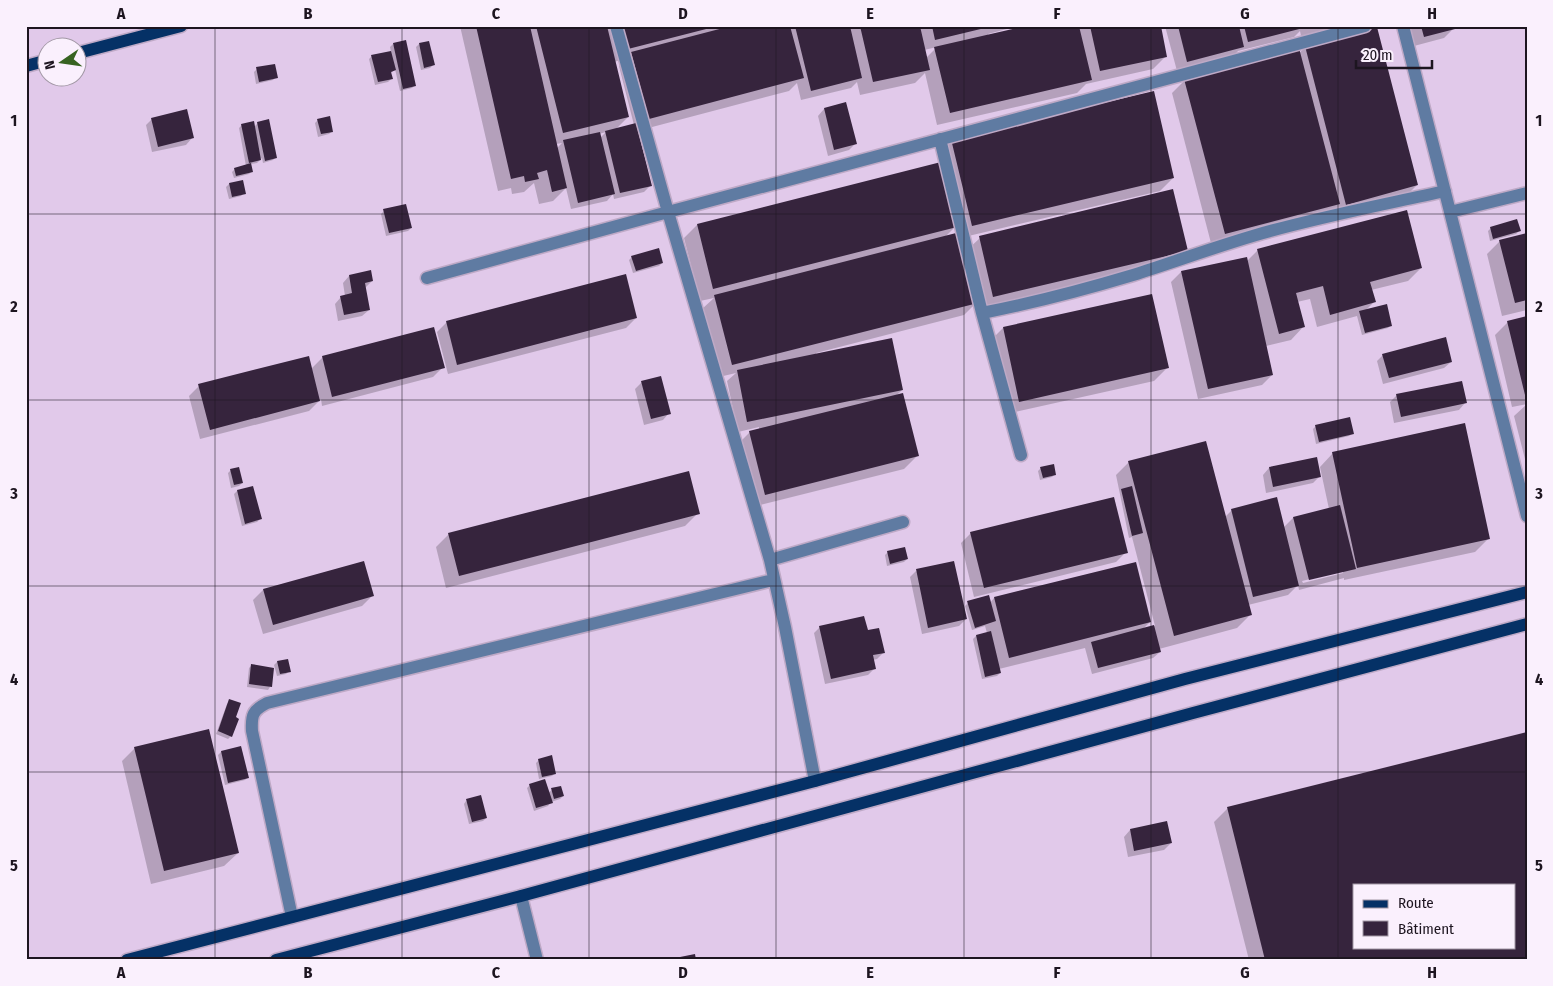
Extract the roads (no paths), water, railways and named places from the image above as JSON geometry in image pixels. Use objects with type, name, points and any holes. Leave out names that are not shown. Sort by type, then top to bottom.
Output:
[{"type":"main road","points":[[88,50],[182,26]]},
{"type":"main road","points":[[127,960],[815,781],[1185,679],[1527,592]]},
{"type":"main road","points":[[276,960],[521,896],[1527,624]]},
{"type":"street","points":[[616,26],[668,212],[770,560],[815,781]]},
{"type":"street","points":[[427,278],[1365,26]]},
{"type":"street","points":[[1403,26],[1527,516]]},
{"type":"street","points":[[940,139],[982,313],[1021,455]]},
{"type":"street","points":[[982,313],[1031,303],[1134,275],[1295,224],[1444,191]]},
{"type":"street","points":[[1450,212],[1527,193]]},
{"type":"street","points":[[770,560],[903,522]]},
{"type":"street","points":[[292,917],[252,731],[251,720],[258,707],[267,702],[773,580]]},
{"type":"street","points":[[521,896],[537,960]]}]
